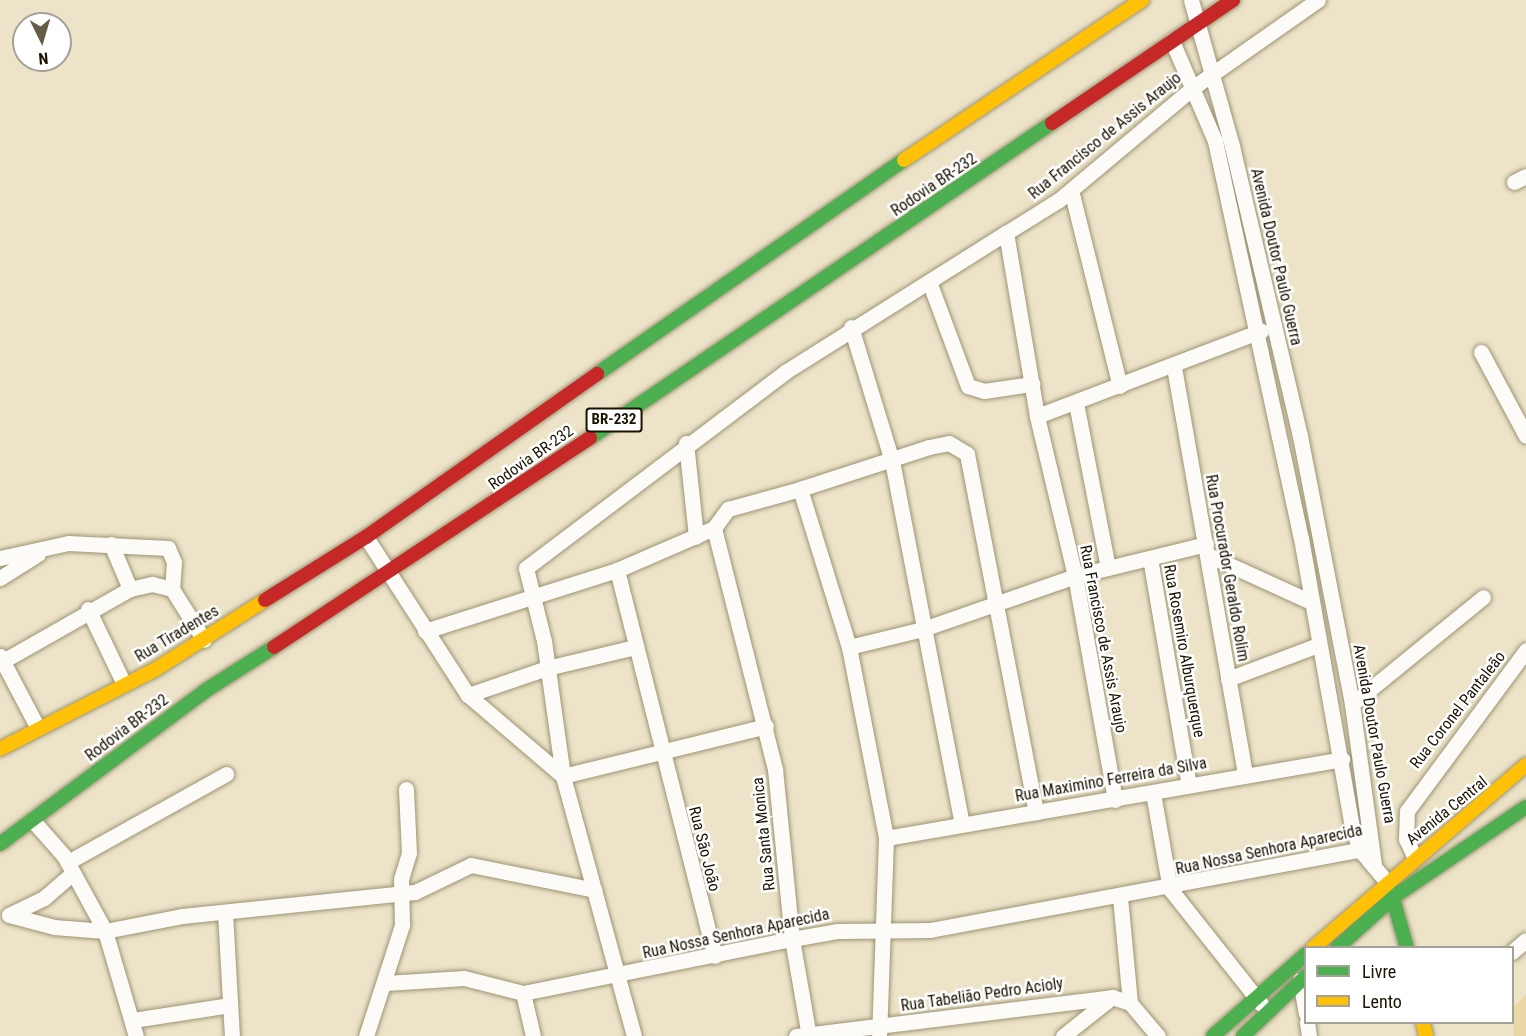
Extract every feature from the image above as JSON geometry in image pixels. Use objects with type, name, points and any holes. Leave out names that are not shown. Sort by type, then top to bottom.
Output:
[{"type":"main road","name":"Rua Tiradentes","points":[[0,749],[204,640],[366,537],[845,200],[1142,0]]},
{"type":"main road","name":"Rodovia BR-232","points":[[0,844],[35,823],[208,689],[389,574],[1233,0]]},
{"type":"main road","name":"Avenida Central","points":[[1315,946],[1386,881],[1509,783],[1526,765]]},
{"type":"main road","points":[[1509,783],[1526,802]]},
{"type":"main road","points":[[1339,946],[1395,896],[1526,807]]},
{"type":"main road","points":[[1386,881],[1395,896],[1407,946]]},
{"type":"main road","points":[[1213,1036],[1304,955]]},
{"type":"main road","points":[[1243,1036],[1303,978]]},
{"type":"street","name":"Avenida Doutor Paulo Guerra","points":[[1191,0],[1308,472],[1352,704],[1367,848]]},
{"type":"street","name":"Rua Francisco de Assis Araujo","points":[[1115,800],[1075,576],[1037,416],[1006,233],[1071,190],[1211,74],[1318,0]]},
{"type":"street","name":"Avenida Doutor Paulo Guerra","points":[[1173,41],[1195,86],[1215,141],[1254,334],[1288,476],[1318,645],[1342,759],[1367,848],[1374,865],[1386,881]]},
{"type":"street","points":[[1071,190],[1120,386]]},
{"type":"street","points":[[634,1036],[621,976],[563,776],[547,668],[526,568],[532,559],[686,443],[851,327],[930,284],[1006,233]]},
{"type":"street","points":[[930,284],[968,386],[984,391],[1032,384]]},
{"type":"street","points":[[851,327],[892,461],[962,823]]},
{"type":"street","points":[[1037,416],[1076,404],[1273,327]]},
{"type":"street","points":[[1481,352],[1526,436]]},
{"type":"street","name":"Rua Procurador Geraldo Rolim","points":[[1174,367],[1245,775]]},
{"type":"street","points":[[1076,404],[1108,568]]},
{"type":"street","points":[[686,443],[696,536]]},
{"type":"street","points":[[425,631],[533,594],[616,570],[714,528],[728,509],[949,443],[967,454],[999,603],[1036,812]]},
{"type":"street","points":[[1288,476],[1308,472]]},
{"type":"street","points":[[800,489],[849,647],[886,838],[885,932],[879,1031]]},
{"type":"street","name":"Rua Santa Monica","points":[[714,528],[766,726],[784,833],[792,939],[805,1035]]},
{"type":"street","points":[[366,537],[468,695],[563,776]]},
{"type":"street","points":[[0,558],[68,543],[168,548],[174,562],[172,589],[204,640]]},
{"type":"street","points":[[111,544],[130,589]]},
{"type":"street","points":[[0,578],[44,550]]},
{"type":"street","points":[[849,647],[923,629],[1075,576],[1150,558],[1207,550],[1311,602]]},
{"type":"street","name":"Rua Rosemiro Alburquerque","points":[[1150,558],[1189,785]]},
{"type":"street","name":"Rua São João","points":[[616,570],[660,750],[715,956]]},
{"type":"street","points":[[38,728],[1,659],[88,609],[130,589],[153,584],[172,589]]},
{"type":"street","points":[[1352,704],[1483,597]]},
{"type":"street","points":[[88,609],[124,684]]},
{"type":"street","points":[[1228,679],[1318,645]]},
{"type":"street","points":[[468,695],[547,668],[635,647]]},
{"type":"street","name":"Rua Coronel Pantaleão","points":[[1415,858],[1406,839],[1407,811],[1526,650]]},
{"type":"street","points":[[563,776],[660,750],[766,726]]},
{"type":"street","name":"Rua Maximino Ferreira da Silva","points":[[886,838],[962,823],[1115,800],[1342,759]]},
{"type":"street","points":[[4,916],[44,898],[70,867],[226,774]]},
{"type":"street","points":[[366,1036],[386,983],[402,925],[399,892],[409,853],[406,789]]},
{"type":"street","name":"Rua Nossa Senhora Aparecida","points":[[1153,793],[1170,889]]},
{"type":"street","points":[[35,823],[70,867],[105,931],[136,1036]]},
{"type":"street","name":"Rua Nossa Senhora Aparecida","points":[[523,993],[621,976],[838,931],[930,930],[1170,889],[1367,848]]},
{"type":"street","points":[[4,916],[54,927],[105,931],[225,912],[422,890],[471,865],[595,890]]},
{"type":"street","points":[[1170,889],[1267,1011]]},
{"type":"street","points":[[1120,897],[1130,1003],[1158,1036]]},
{"type":"street","points":[[225,912],[232,1036]]},
{"type":"street","points":[[1514,950],[1526,940]]},
{"type":"street","points":[[386,983],[464,978],[523,993],[533,1036]]},
{"type":"street","points":[[1303,978],[1304,996]]},
{"type":"street","points":[[1063,1036],[1112,997]]},
{"type":"street","name":"Rua Tabelião Pedro Acioly","points":[[805,1035],[879,1031],[1112,997],[1130,1003]]},
{"type":"street","points":[[133,1020],[230,1005]]},
{"type":"shaded area","points":[[1526,994],[1526,1036],[1514,1036],[1514,1007]]},
{"type":"traffic: fast","points":[[590,438],[1052,123]]},
{"type":"traffic: fast","points":[[597,374],[904,160]]},
{"type":"traffic: fast","points":[[0,844],[208,689],[274,647]]},
{"type":"traffic: fast","points":[[1339,946],[1395,896],[1526,807]]},
{"type":"traffic: fast","points":[[1390,888],[1406,946]]},
{"type":"traffic: fast","points":[[1213,1036],[1304,956]]},
{"type":"traffic: fast","points":[[1243,1036],[1304,978]]},
{"type":"traffic: slow","points":[[904,160],[1142,0]]},
{"type":"traffic: slow","points":[[0,749],[156,669],[265,600]]},
{"type":"traffic: slow","points":[[1315,946],[1526,765]]},
{"type":"traffic: slow","points":[[1423,1024],[1426,1036]]},
{"type":"traffic: jam","points":[[1052,123],[1233,0]]},
{"type":"traffic: jam","points":[[265,600],[366,537],[597,374]]},
{"type":"traffic: jam","points":[[274,647],[590,438]]}]
